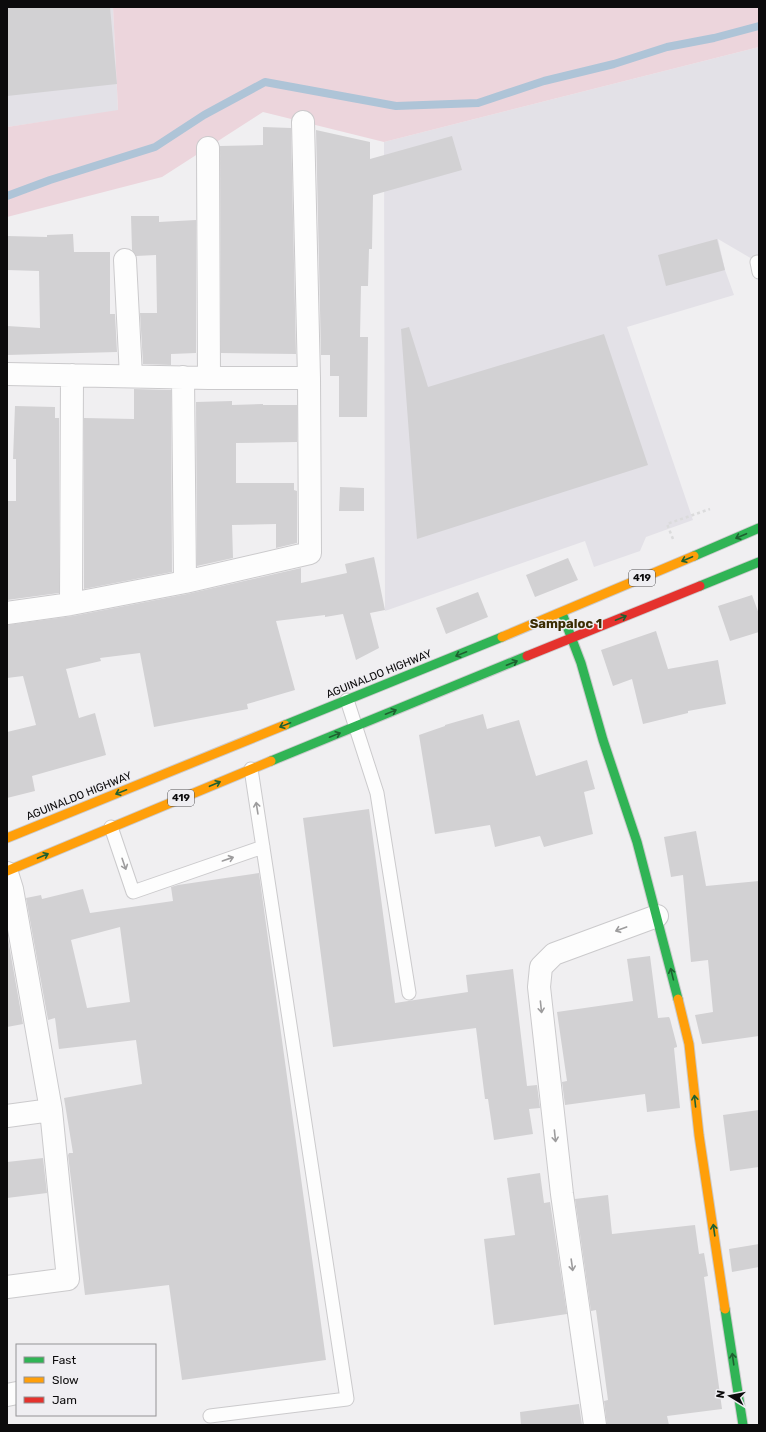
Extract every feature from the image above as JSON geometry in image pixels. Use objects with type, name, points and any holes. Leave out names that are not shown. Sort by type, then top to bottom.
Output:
[{"type":"main road","name":"AGUINALDO HIGHWAY","points":[[7,838],[562,613],[759,528]]},
{"type":"main road","name":"419","points":[[7,872],[111,827],[355,726],[759,562]]},
{"type":"main road","points":[[562,613],[572,638],[637,842],[658,916],[689,1044],[699,1135],[743,1425]]},
{"type":"street","points":[[7,613],[71,604],[185,582],[310,553],[309,378],[303,122]]},
{"type":"street","points":[[208,148],[209,378]]},
{"type":"street","points":[[125,260],[131,376]]},
{"type":"street","points":[[7,374],[209,378],[309,378]]},
{"type":"street","points":[[71,604],[72,375]]},
{"type":"street","points":[[183,377],[185,582]]},
{"type":"street","points":[[7,872],[12,889],[50,1110],[68,1279],[7,1287]]},
{"type":"street","points":[[595,1425],[556,1149],[539,987],[541,967],[554,954],[658,916]]},
{"type":"street","points":[[7,1116],[50,1110]]},
{"type":"lane","points":[[347,700],[377,793],[409,993]]},
{"type":"lane","points":[[210,1416],[347,1399],[252,769]]},
{"type":"lane","points":[[111,827],[133,892],[263,847]]},
{"type":"path","points":[[674,542],[667,524],[710,509]]},
{"type":"shaded area","points":[[7,7],[113,7],[118,111],[7,127]]},
{"type":"shaded area","points":[[113,7],[759,7],[759,47],[384,142],[263,112],[162,177],[7,217],[7,127],[118,110]]},
{"type":"shaded area","points":[[759,47],[759,263],[718,239],[725,270],[734,295],[627,327],[693,520],[646,537],[640,551],[594,567],[585,541],[385,611],[384,142]]},
{"type":"building","points":[[7,7],[110,7],[117,84],[7,96]]},
{"type":"building","points":[[263,127],[291,128],[296,354],[221,353],[220,146],[263,145]]},
{"type":"building","points":[[316,130],[370,142],[370,159],[452,136],[462,170],[373,195],[372,249],[369,249],[368,286],[361,286],[360,337],[368,337],[367,417],[339,417],[339,376],[330,376],[330,355],[321,355]]},
{"type":"building","points":[[131,216],[159,216],[159,222],[196,220],[196,353],[171,354],[171,365],[143,364],[140,313],[157,313],[156,255],[136,256],[132,250]]},
{"type":"building","points":[[73,234],[74,252],[110,252],[110,314],[115,314],[117,352],[7,355],[7,326],[40,328],[39,271],[7,270],[7,236],[47,237],[47,235]]},
{"type":"building","points":[[717,239],[725,270],[666,286],[658,255]]},
{"type":"building","points":[[409,327],[428,387],[604,334],[648,465],[417,539],[401,329]]},
{"type":"building","points":[[134,389],[171,390],[172,572],[84,589],[84,418],[134,419]]},
{"type":"building","points":[[232,401],[232,405],[297,405],[297,442],[236,443],[236,483],[294,483],[294,490],[297,491],[297,543],[276,548],[276,524],[232,525],[233,558],[197,566],[196,402]]},
{"type":"building","points":[[15,406],[55,407],[55,418],[59,418],[59,593],[7,600],[7,501],[16,501],[16,459],[13,459]]},
{"type":"building","points":[[340,487],[364,488],[364,511],[339,511]]},
{"type":"building","points":[[374,557],[385,610],[370,613],[379,648],[356,660],[343,614],[276,621],[295,690],[247,704],[248,709],[154,727],[140,653],[100,658],[101,661],[66,669],[79,718],[95,713],[106,755],[32,776],[35,791],[7,798],[7,732],[36,725],[23,676],[7,678],[7,625],[73,616],[187,594],[301,568],[301,583],[347,573],[345,564]]},
{"type":"building","points":[[568,558],[578,580],[535,597],[526,575]]},
{"type":"building","points":[[478,592],[488,617],[446,634],[436,608]]},
{"type":"building","points":[[752,595],[759,614],[759,632],[730,641],[718,606]]},
{"type":"building","points":[[656,631],[668,669],[718,660],[726,704],[688,711],[688,713],[643,724],[632,679],[613,686],[601,650]]},
{"type":"building","points":[[483,714],[487,729],[519,720],[536,776],[587,760],[595,789],[584,792],[593,834],[544,847],[540,836],[495,847],[490,825],[435,834],[419,735],[445,725]]},
{"type":"building","points":[[369,809],[395,1003],[468,992],[466,975],[513,969],[527,1086],[537,1085],[540,1108],[529,1109],[533,1134],[494,1140],[488,1099],[485,1099],[476,1028],[333,1047],[303,818]]},
{"type":"building","points":[[696,831],[706,886],[759,881],[759,1036],[702,1044],[695,1015],[713,1012],[708,960],[691,962],[683,875],[671,877],[664,837]]},
{"type":"building","points":[[259,873],[326,1360],[182,1380],[169,1285],[85,1295],[68,1155],[69,1153],[73,1153],[64,1098],[142,1084],[136,1040],[59,1049],[55,1018],[48,1020],[26,898],[41,895],[42,899],[83,889],[90,913],[173,901],[171,887]],"holes":[[[120,927],[130,1002],[87,1008],[71,940]]]},
{"type":"building","points":[[7,933],[23,1024],[7,1027]]},
{"type":"building","points":[[650,956],[658,1018],[669,1017],[677,1046],[674,1048],[680,1108],[647,1112],[645,1094],[565,1105],[562,1082],[567,1081],[557,1012],[633,1001],[627,959]]},
{"type":"building","points":[[759,1110],[759,1167],[730,1171],[723,1115]]},
{"type":"building","points":[[43,1158],[47,1193],[7,1198],[7,1162]]},
{"type":"building","points":[[540,1173],[544,1203],[550,1202],[567,1314],[494,1325],[484,1239],[515,1235],[507,1178]]},
{"type":"building","points":[[608,1195],[612,1234],[695,1225],[699,1254],[704,1253],[708,1276],[704,1277],[722,1409],[667,1416],[669,1425],[607,1425],[604,1401],[608,1400],[596,1310],[591,1311],[575,1199]]},
{"type":"building","points":[[759,1244],[759,1267],[732,1272],[729,1249]]},
{"type":"building","points":[[579,1404],[582,1425],[521,1425],[520,1412]]},
{"type":"waterway","points":[[7,196],[50,180],[155,147],[204,115],[265,82],[396,106],[478,103],[544,81],[614,64],[667,47],[714,38],[759,26]]},
{"type":"traffic: fast","points":[[694,556],[759,528]]},
{"type":"traffic: fast","points":[[700,586],[759,562]]},
{"type":"traffic: fast","points":[[562,613],[581,663],[603,740],[637,842],[678,999]]},
{"type":"traffic: fast","points":[[285,725],[502,637]]},
{"type":"traffic: fast","points":[[271,761],[527,656]]},
{"type":"traffic: fast","points":[[725,1309],[743,1425]]},
{"type":"traffic: slow","points":[[502,637],[694,556]]},
{"type":"traffic: slow","points":[[7,838],[285,725]]},
{"type":"traffic: slow","points":[[7,871],[271,761]]},
{"type":"traffic: slow","points":[[678,999],[689,1044],[699,1135],[725,1309]]},
{"type":"traffic: jam","points":[[527,656],[700,586]]},
{"type":"district","name":"Sampaloc 1","points":[[566,623]]}]
